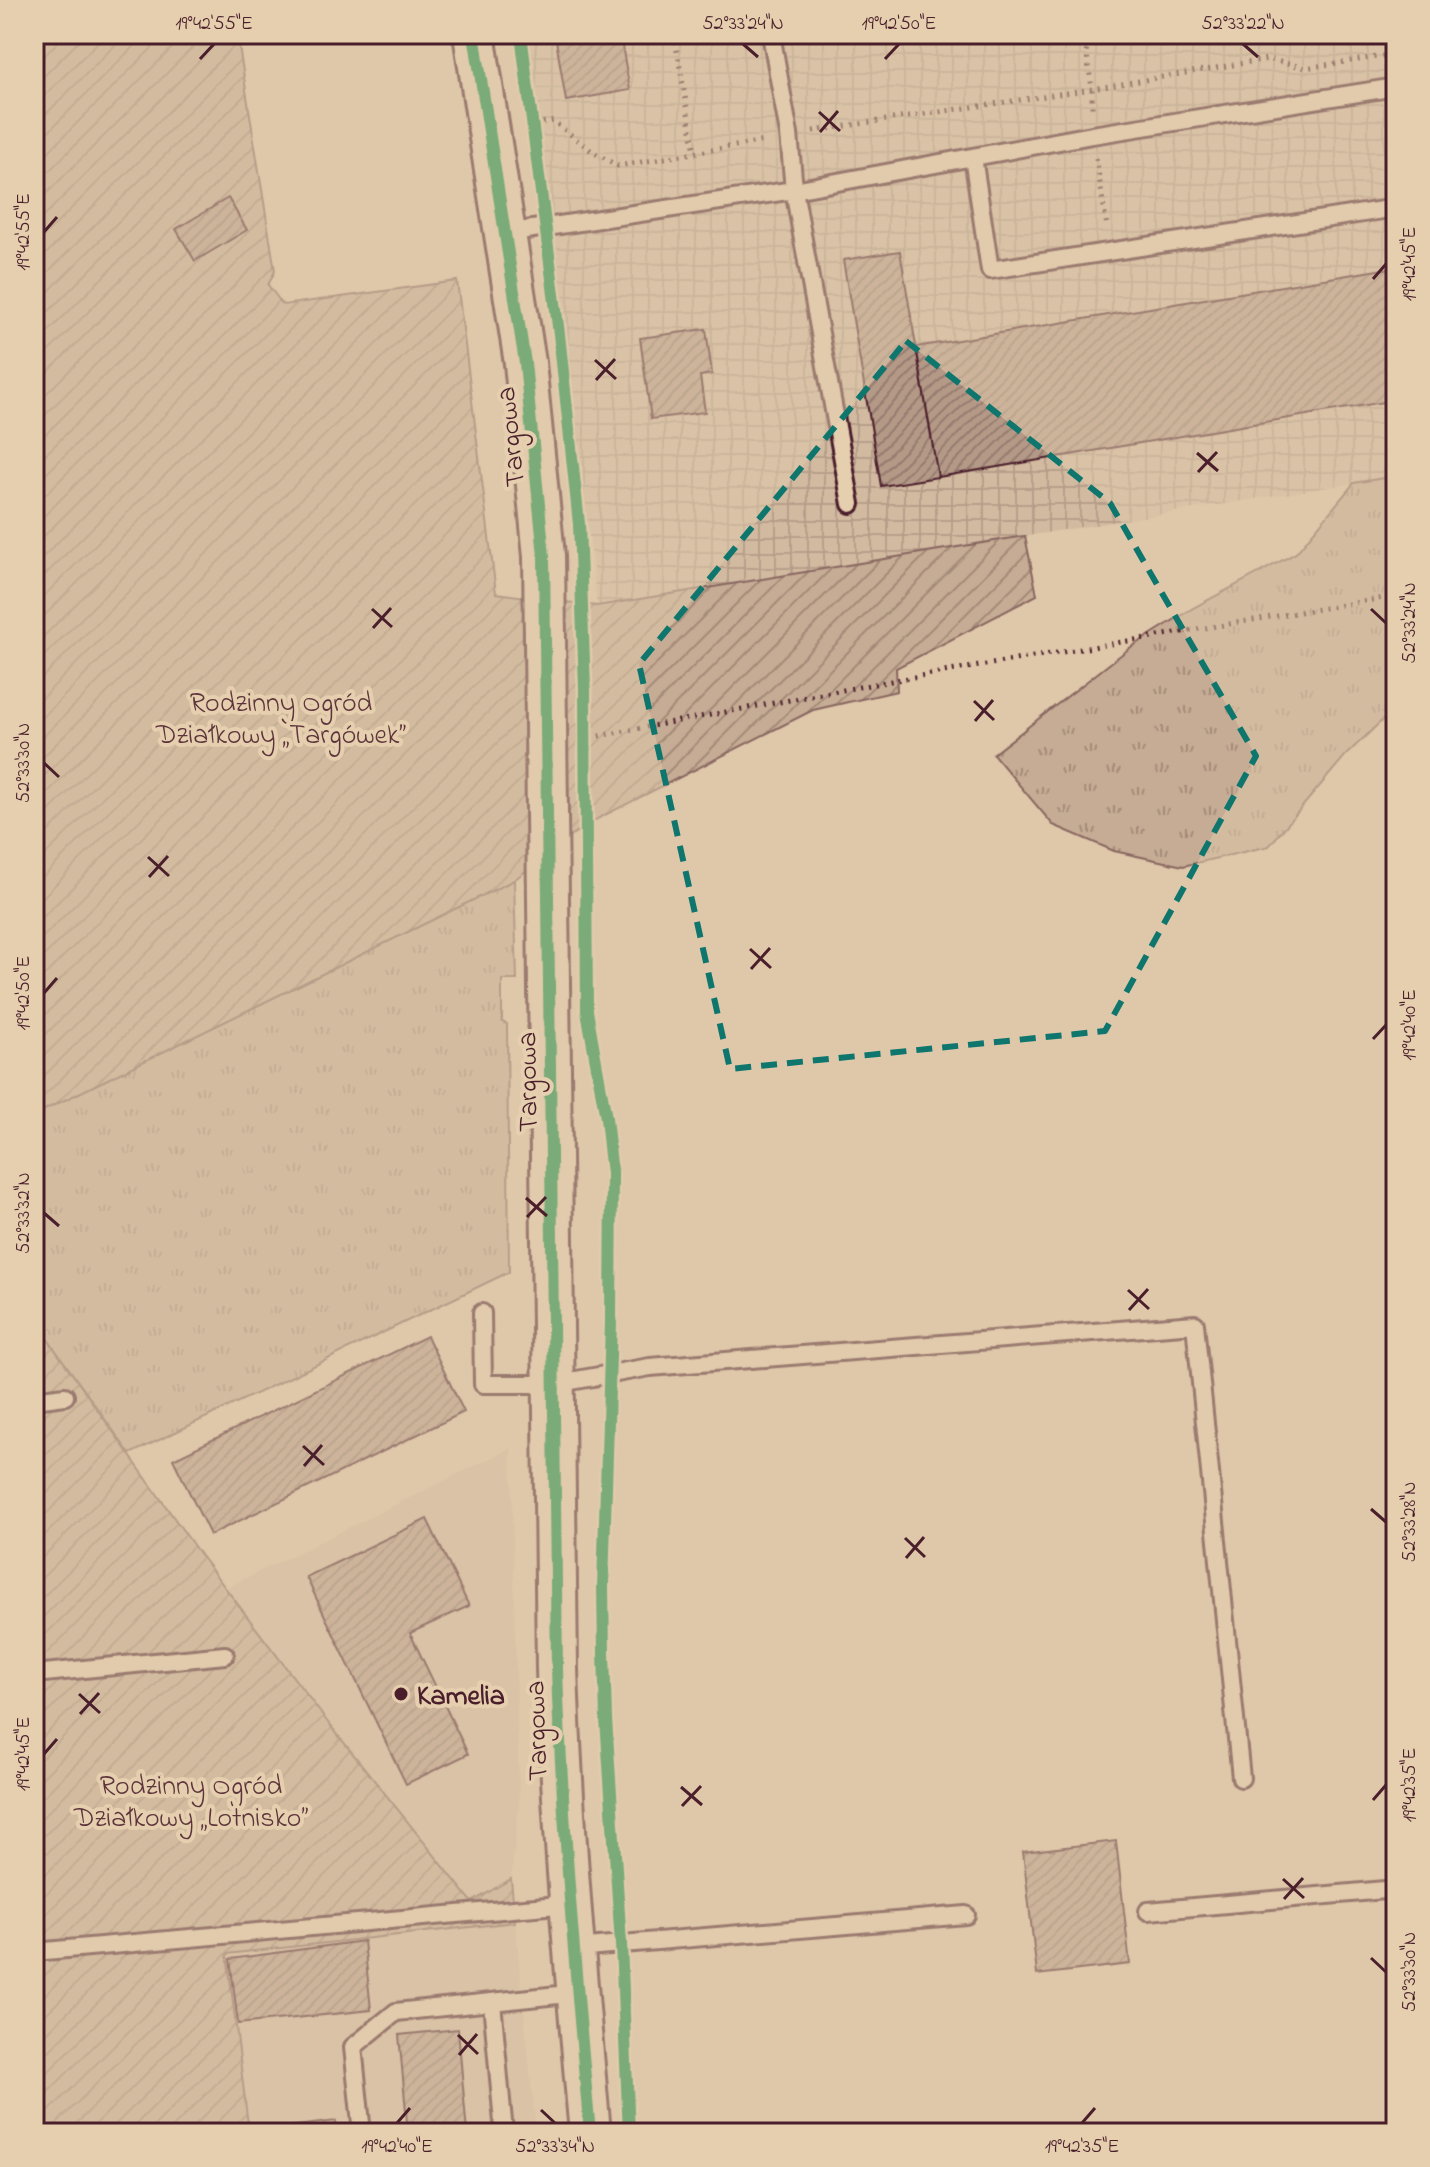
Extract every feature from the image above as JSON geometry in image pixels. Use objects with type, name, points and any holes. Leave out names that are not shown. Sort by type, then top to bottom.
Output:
[{"type":"street","name":"Targowa","points":[[474,34],[533,421],[544,556],[558,1699],[569,1904],[590,2133]]},
{"type":"lane","points":[[771,34],[789,134],[794,190],[851,504]]},
{"type":"lane","points":[[506,233],[794,190],[1396,87]]},
{"type":"lane","points":[[973,157],[990,270],[1396,208]]},
{"type":"lane","points":[[482,1313],[483,1384],[554,1384],[650,1367],[1195,1324],[1241,1778]]},
{"type":"lane","points":[[34,1400],[65,1396]]},
{"type":"lane","points":[[34,1674],[225,1655]]},
{"type":"lane","points":[[1148,1911],[1396,1889]]},
{"type":"lane","points":[[34,1952],[569,1904]]},
{"type":"lane","points":[[573,1948],[966,1915]]},
{"type":"lane","points":[[362,2133],[353,2047],[396,2012],[577,1993]]},
{"type":"lane","points":[[492,2002],[504,2133]]},
{"type":"path","points":[[674,34],[695,152]]},
{"type":"path","points":[[529,125],[553,121],[593,152],[618,166],[746,145],[789,134],[1092,89],[1268,59],[1306,68],[1396,54]]},
{"type":"path","points":[[530,109],[529,125],[534,139]]},
{"type":"path","points":[[586,753],[582,735],[1396,596]]},
{"type":"highlighted area","points":[[906,341],[1110,503],[1256,756],[1105,1031],[730,1069],[639,664]]},
{"type":"shaded area","points":[[528,34],[1396,34],[1396,476],[597,606],[565,316]]},
{"type":"shaded area","points":[[511,1448],[519,1804],[511,1879],[472,1903],[329,1724],[226,1588]]},
{"type":"shaded area","points":[[515,1922],[536,2133],[249,2133],[226,1954]]},
{"type":"green space","name":"Rodzinny Ogród Działkowy „Targówek”","points":[[34,34],[237,34],[275,271],[268,285],[283,305],[457,281],[496,593],[597,606],[1025,536],[1037,595],[896,668],[897,691],[813,710],[585,825],[514,880],[34,1115]]},
{"type":"green space","points":[[1396,476],[1396,707],[1345,756],[1269,846],[1183,866],[1114,851],[1053,825],[993,754],[1131,647],[1193,608],[1296,553],[1354,483]]},
{"type":"green space","points":[[514,880],[517,980],[502,980],[502,1022],[507,1024],[509,1272],[130,1454],[34,1320],[34,1115]]},
{"type":"green space","name":"Rodzinny Ogród Działkowy „Lotnisko”","points":[[34,1320],[201,1556],[329,1724],[472,1902],[511,1879],[515,1922],[227,1954],[249,2133],[34,2133]]},
{"type":"building","points":[[555,34],[620,34],[630,90],[566,101]]},
{"type":"building","points":[[228,198],[247,230],[195,261],[176,229]]},
{"type":"building","points":[[900,251],[938,477],[881,486],[843,260]]},
{"type":"building","points":[[1396,267],[1396,400],[938,477],[916,347]]},
{"type":"building","points":[[706,329],[712,374],[700,376],[705,412],[651,419],[640,338]]},
{"type":"building","points":[[427,1336],[464,1412],[210,1535],[173,1459]]},
{"type":"building","name":"Kamelia","points":[[427,1519],[469,1606],[410,1633],[468,1754],[406,1784],[306,1577]]},
{"type":"building","points":[[1116,1841],[1130,1964],[1037,1975],[1023,1852]]},
{"type":"building","points":[[364,1941],[371,2010],[238,2024],[230,1959]]},
{"type":"building","points":[[458,2029],[467,2133],[408,2133],[399,2035]]},
{"type":"building","points":[[336,2121],[337,2133],[271,2133],[270,2129]]},
{"type":"cycle path","points":[[474,34],[525,363],[544,556],[557,1669],[566,1843],[590,2133]]},
{"type":"cycle path","points":[[521,34],[559,334],[579,524],[585,689],[587,1011],[606,1118],[612,1174],[604,1652],[629,2133]]},
{"type":"place","name":"Kamelia","points":[[401,1694]]}]
